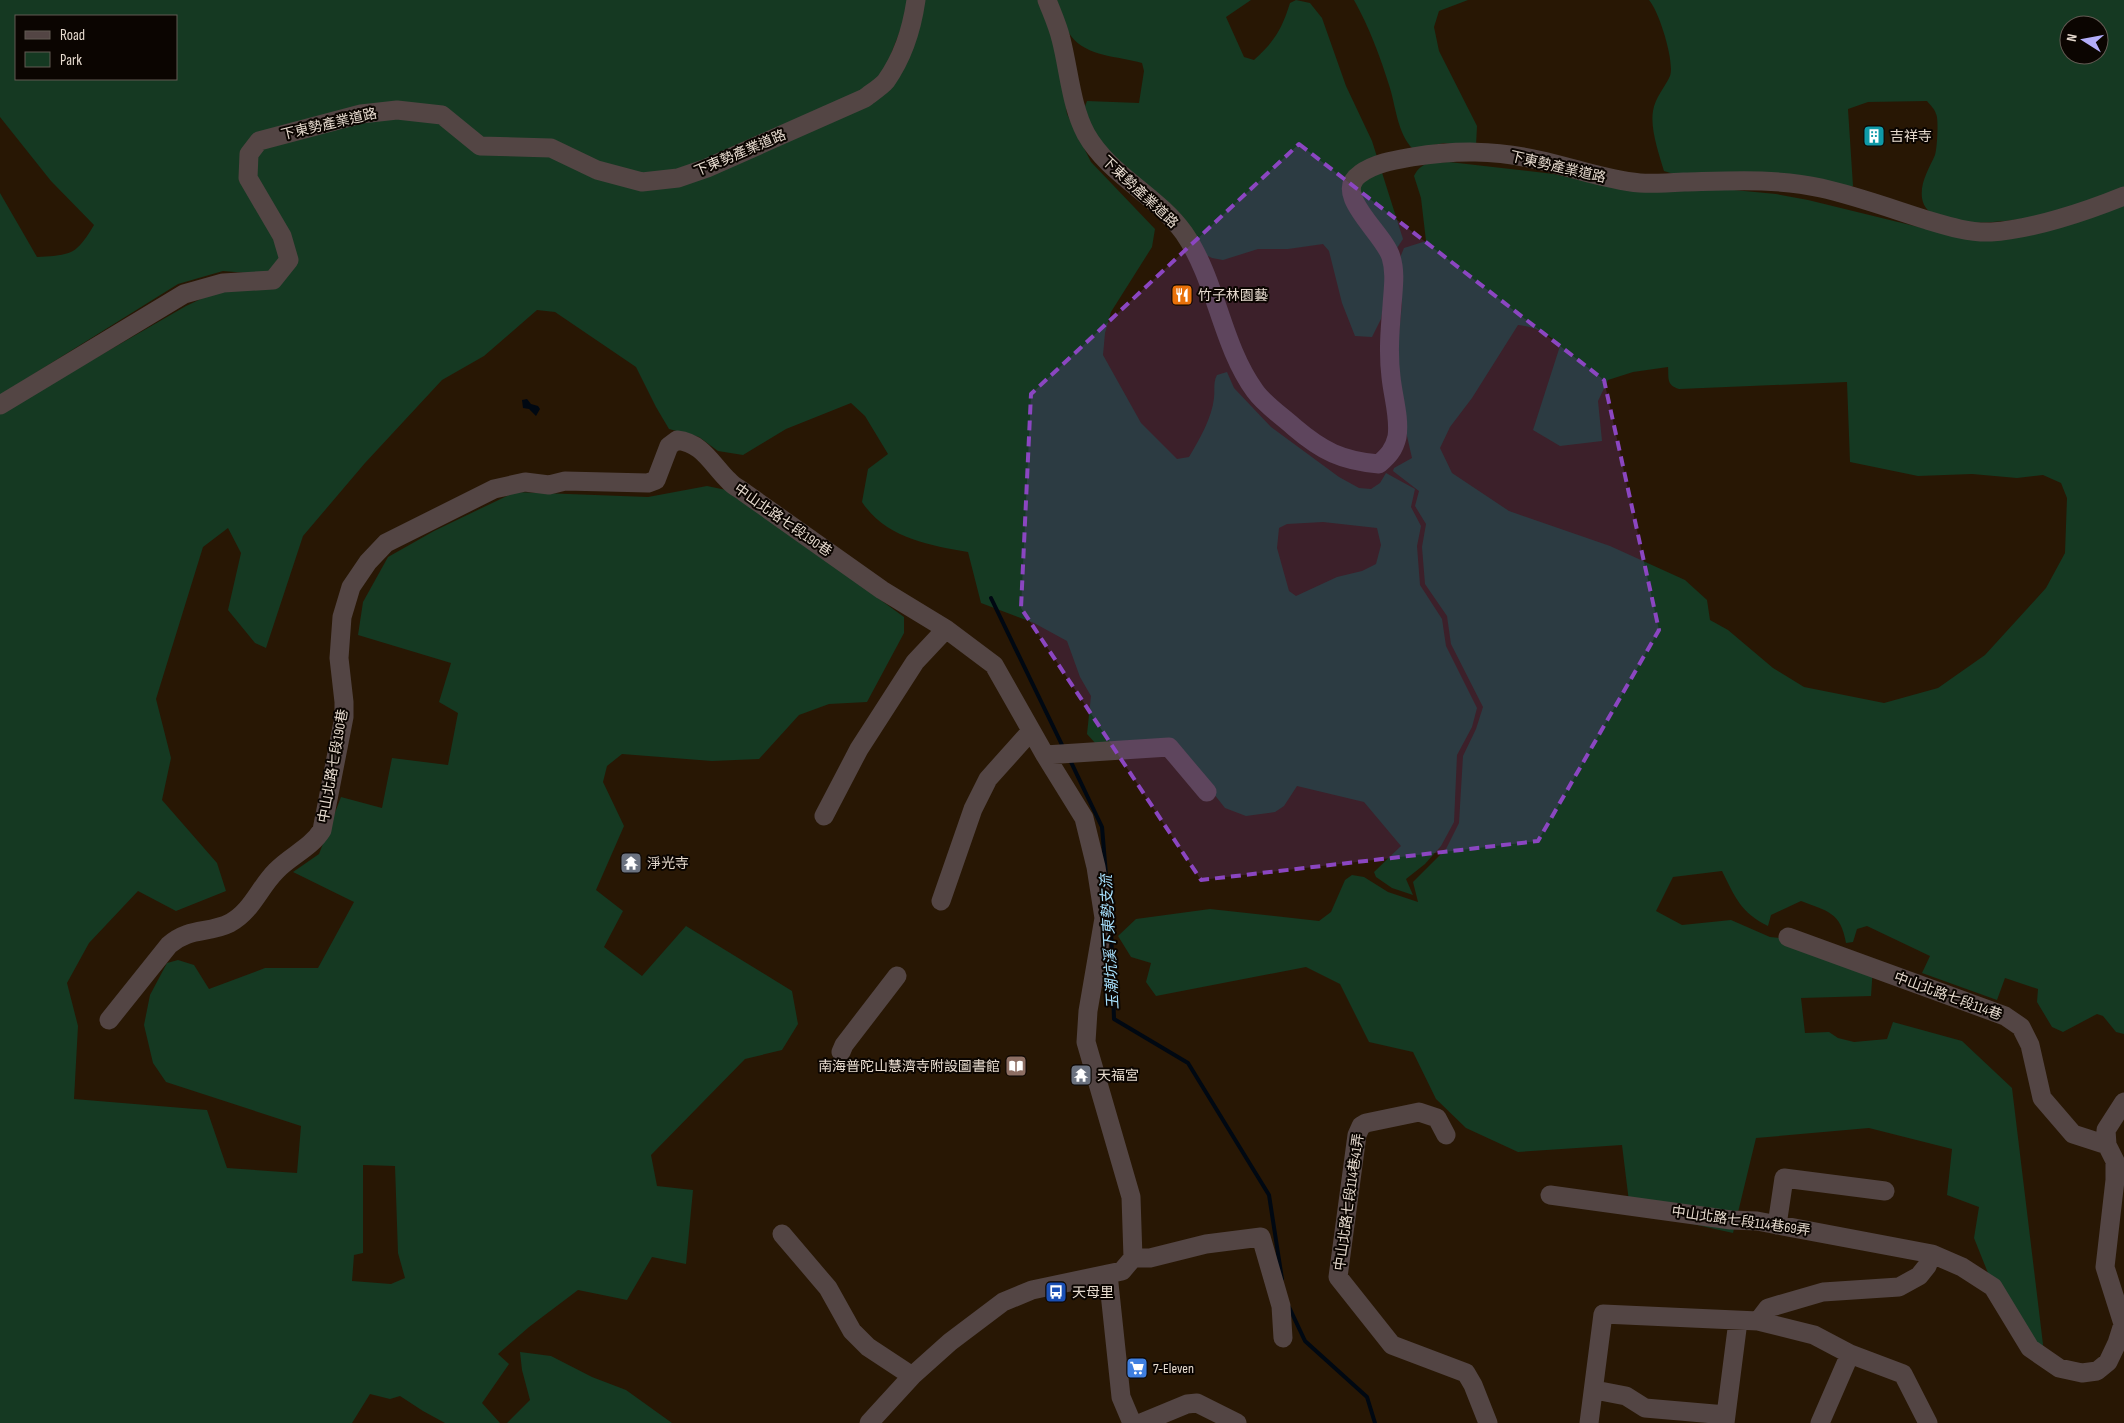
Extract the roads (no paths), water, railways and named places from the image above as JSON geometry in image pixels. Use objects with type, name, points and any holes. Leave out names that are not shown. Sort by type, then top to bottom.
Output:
[{"type":"street","name":"下東勢產業道路","points":[[0,405],[184,294],[223,283],[272,280],[289,260],[282,236],[248,178],[249,154],[259,141],[360,114],[397,110],[442,115],[480,146],[551,148],[597,170],[642,182],[678,178],[706,168],[865,98],[885,82],[899,59],[913,25],[916,0]]},
{"type":"street","name":"下東勢產業道路","points":[[1047,0],[1061,37],[1076,106],[1085,133],[1099,154],[1183,232],[1202,264],[1237,361],[1256,393],[1299,431],[1328,452],[1344,459],[1379,464],[1394,448],[1397,435],[1397,420],[1390,374],[1389,339],[1395,271],[1390,254],[1382,239],[1356,205],[1350,190],[1352,182],[1357,175],[1390,161],[1448,151],[1503,153],[1539,160],[1614,180],[1643,183],[1749,181],[1818,187],[1962,230],[1992,232],[2046,222],[2124,196]]},
{"type":"street","name":"中山北路七段190巷","points":[[109,1020],[169,945],[179,937],[229,924],[249,908],[274,872],[317,839],[322,830],[344,717],[339,658],[342,617],[351,588],[368,562],[386,543],[494,488],[525,482],[549,485],[565,481],[648,483],[656,480],[669,446],[677,440],[686,441],[710,457],[729,481],[745,493],[882,590],[946,629],[994,665],[1045,755],[1084,818],[1096,867],[1104,918],[1088,1012],[1086,1042],[1131,1197],[1133,1258]]},
{"type":"street","points":[[824,816],[859,749],[915,662],[946,629]]},
{"type":"street","points":[[941,901],[973,809],[988,779],[1032,731]]},
{"type":"street","points":[[1045,755],[1169,747],[1207,792]]},
{"type":"street","name":"中山北路七段114巷","points":[[1788,937],[2005,1016],[2021,1028],[2030,1045],[2042,1098],[2073,1134],[2107,1145]]},
{"type":"street","points":[[841,1052],[844,1045],[897,976]]},
{"type":"street","points":[[1758,1321],[1768,1308],[1822,1292],[1899,1287],[1919,1276],[1927,1266],[1932,1254],[1962,1267],[1993,1287],[2030,1348],[2058,1368],[2082,1373],[2097,1370],[2108,1362],[2124,1323],[2105,1267],[2110,1237],[2115,1180],[2115,1160],[2107,1145],[2106,1130],[2124,1102]]},
{"type":"street","name":"中山北路七段114巷41弄","points":[[1446,1135],[1437,1118],[1419,1112],[1366,1123],[1361,1126],[1357,1135],[1338,1277],[1392,1345],[1466,1373],[1473,1385],[1488,1423]]},
{"type":"street","points":[[1777,1225],[1784,1178],[1885,1191]]},
{"type":"street","name":"中山北路七段114巷69弄","points":[[1550,1195],[1777,1225],[1932,1254]]},
{"type":"street","points":[[2110,1237],[2124,1220]]},
{"type":"street","points":[[782,1234],[828,1288],[852,1331],[868,1347],[912,1376]]},
{"type":"street","points":[[869,1423],[912,1376],[950,1342],[1003,1302],[1032,1290],[1122,1271],[1133,1258],[1150,1258],[1206,1244],[1261,1237],[1281,1306],[1283,1338]]},
{"type":"street","points":[[1108,1274],[1121,1398],[1132,1423]]},
{"type":"street","points":[[1589,1423],[1595,1390],[1603,1314],[1758,1321],[1814,1334],[1850,1354],[1903,1374],[1928,1423]]},
{"type":"street","points":[[1595,1390],[1626,1396],[1645,1408],[1725,1419],[1738,1321]]},
{"type":"street","points":[[1820,1423],[1850,1354]]},
{"type":"street","points":[[1141,1423],[1187,1404],[1197,1403],[1237,1423]]},
{"type":"waterway","name":"玉潮坑溪下東勢支流","points":[[991,598],[1064,749]]},
{"type":"waterway","name":"玉潮坑溪下東勢支流","points":[[1070,760],[1102,827],[1106,875]]},
{"type":"waterway","name":"玉潮坑溪下東勢支流","points":[[1111,927],[1114,1019],[1188,1063],[1269,1195],[1282,1279]]},
{"type":"waterway","name":"玉潮坑溪下東勢支流","points":[[1289,1307],[1305,1341],[1367,1397],[1375,1423]]},
{"type":"place","name":"吉祥寺","points":[[1874,136]]},
{"type":"place","name":"竹子林園藝","points":[[1182,295]]},
{"type":"place","name":"淨光寺","points":[[631,863]]},
{"type":"place","name":"南海普陀山慧濟寺附設圖書館","points":[[1016,1066]]},
{"type":"place","name":"天福宮","points":[[1081,1075]]},
{"type":"place","name":"天母里","points":[[1056,1292]]},
{"type":"place","name":"7-Eleven","points":[[1137,1368]]}]
